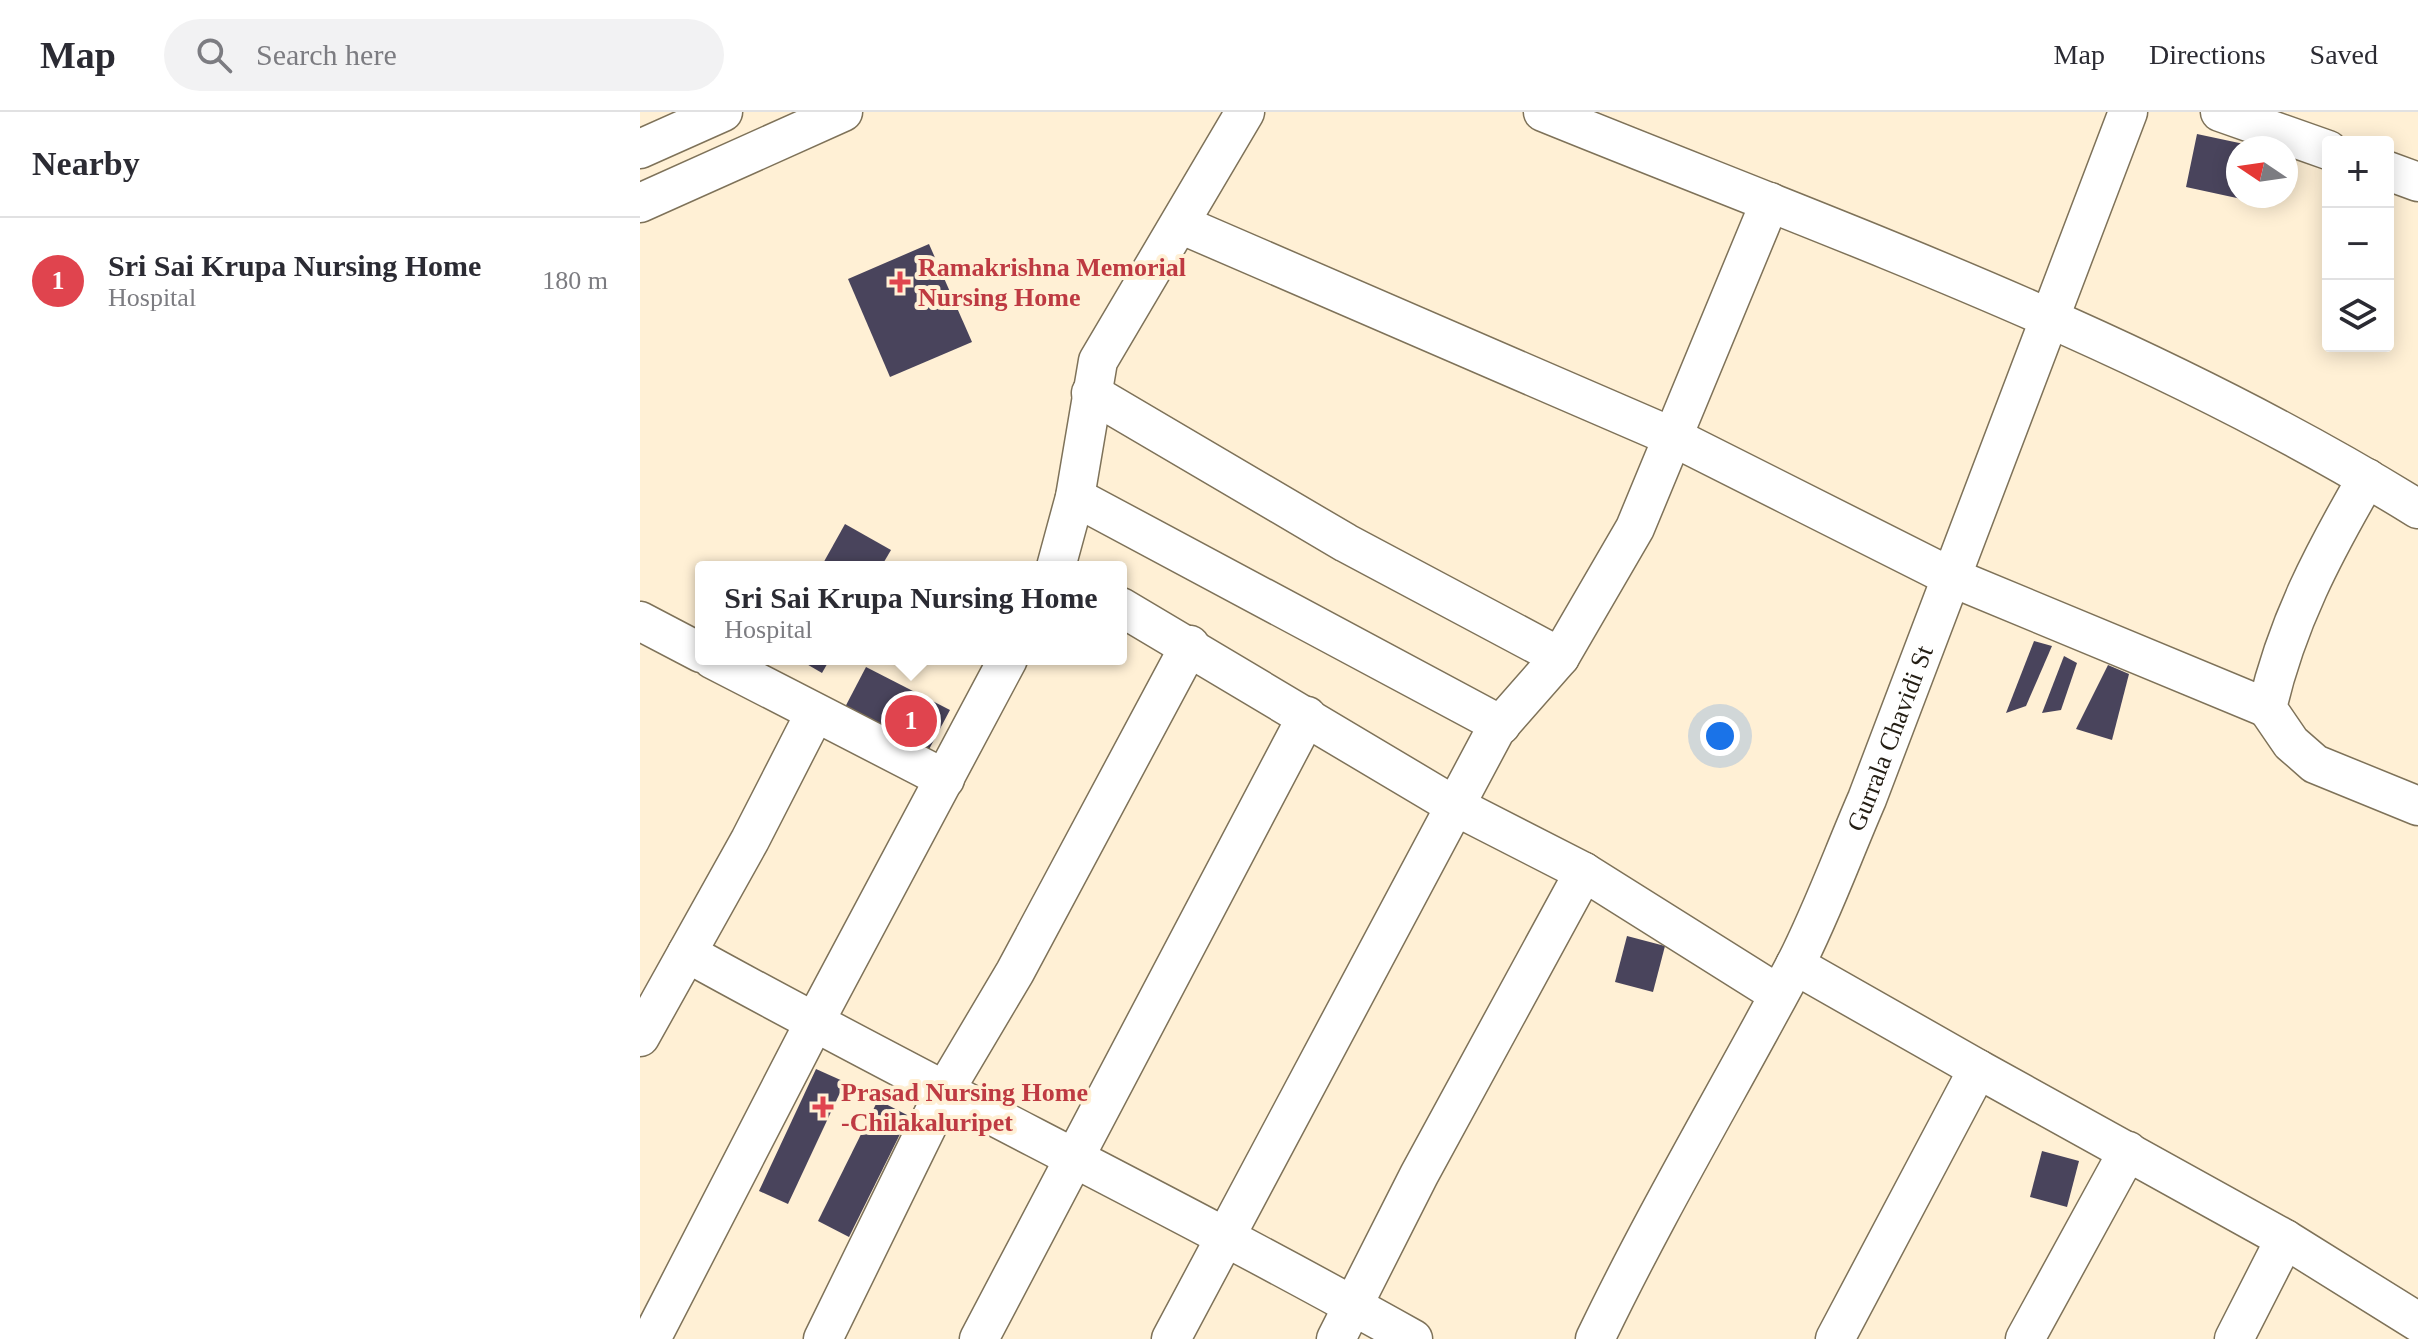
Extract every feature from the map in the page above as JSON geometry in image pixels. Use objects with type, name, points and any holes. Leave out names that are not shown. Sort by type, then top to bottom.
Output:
[{"type":"street","points":[[640,149],[723,112]]},
{"type":"street","points":[[640,158],[653,197],[843,112]]},
{"type":"street","points":[[1058,561],[1075,497],[1098,361],[1245,112]]},
{"type":"street","points":[[1543,112],[2051,316],[2224,400],[2418,509]]},
{"type":"street","name":"Gurrala Chavidi St","points":[[1595,1339],[1643,1239],[1786,980],[1867,799],[2128,112]]},
{"type":"street","points":[[2220,112],[2322,148]]},
{"type":"street","points":[[2394,173],[2418,182]]},
{"type":"street","points":[[1171,1339],[1224,1235],[1501,725],[1560,657],[1635,528],[1675,438],[1770,202]]},
{"type":"street","points":[[1180,224],[1675,438],[1951,577],[2267,708],[2291,743],[2315,764],[2418,806]]},
{"type":"street","points":[[1091,393],[1346,543],[1560,657]]},
{"type":"street","points":[[2267,708],[2280,652],[2317,565],[2367,478]]},
{"type":"street","points":[[1075,497],[1501,725]]},
{"type":"street","points":[[1127,610],[1190,645],[1455,806],[1786,980],[1978,1069],[2285,1239],[2418,1322]]},
{"type":"street","points":[[640,621],[695,650]]},
{"type":"street","points":[[823,1339],[945,1090],[1015,972],[1190,645]]},
{"type":"street","points":[[723,665],[945,779]]},
{"type":"street","points":[[640,1335],[648,1339],[1005,665]]},
{"type":"street","points":[[640,1037],[815,713]]},
{"type":"street","points":[[979,1339],[1307,716]]},
{"type":"street","points":[[1336,1339],[1419,1175],[1584,872]]},
{"type":"street","points":[[687,953],[814,1023],[1224,1235],[1413,1339]]},
{"type":"street","points":[[1835,1339],[1978,1069]]},
{"type":"street","points":[[2025,1339],[2128,1151]]},
{"type":"street","points":[[2234,1339],[2285,1239]]},
{"type":"building","points":[[2197,134],[2226,140],[2226,196],[2186,187]]},
{"type":"building","points":[[929,244],[972,342],[890,377],[848,279]]},
{"type":"building","points":[[845,524],[891,550],[885,561],[824,561]]},
{"type":"building","points":[[2034,641],[2052,646],[2026,706],[2006,713]]},
{"type":"building","points":[[2064,656],[2077,663],[2061,710],[2042,713]]},
{"type":"building","points":[[808,665],[827,665],[822,673]]},
{"type":"building","points":[[2108,665],[2129,674],[2112,740],[2076,729]]},
{"type":"building","points":[[866,667],[950,710],[926,755],[843,711]]},
{"type":"building","points":[[1627,936],[1665,946],[1653,992],[1615,982]]},
{"type":"building","points":[[816,1069],[845,1082],[788,1204],[759,1191]]},
{"type":"building","points":[[878,1100],[909,1116],[849,1237],[818,1221]]},
{"type":"building","points":[[2042,1151],[2079,1161],[2067,1207],[2030,1197]]},
{"type":"place","name":"Ramakrishna Memorial Nursing Home","points":[[900,282]]},
{"type":"place","name":"Sri Sai Krupa Nursing Home","points":[[911,721]]},
{"type":"place","name":"Prasad Nursing Home -Chilakaluripet","points":[[823,1107]]}]
